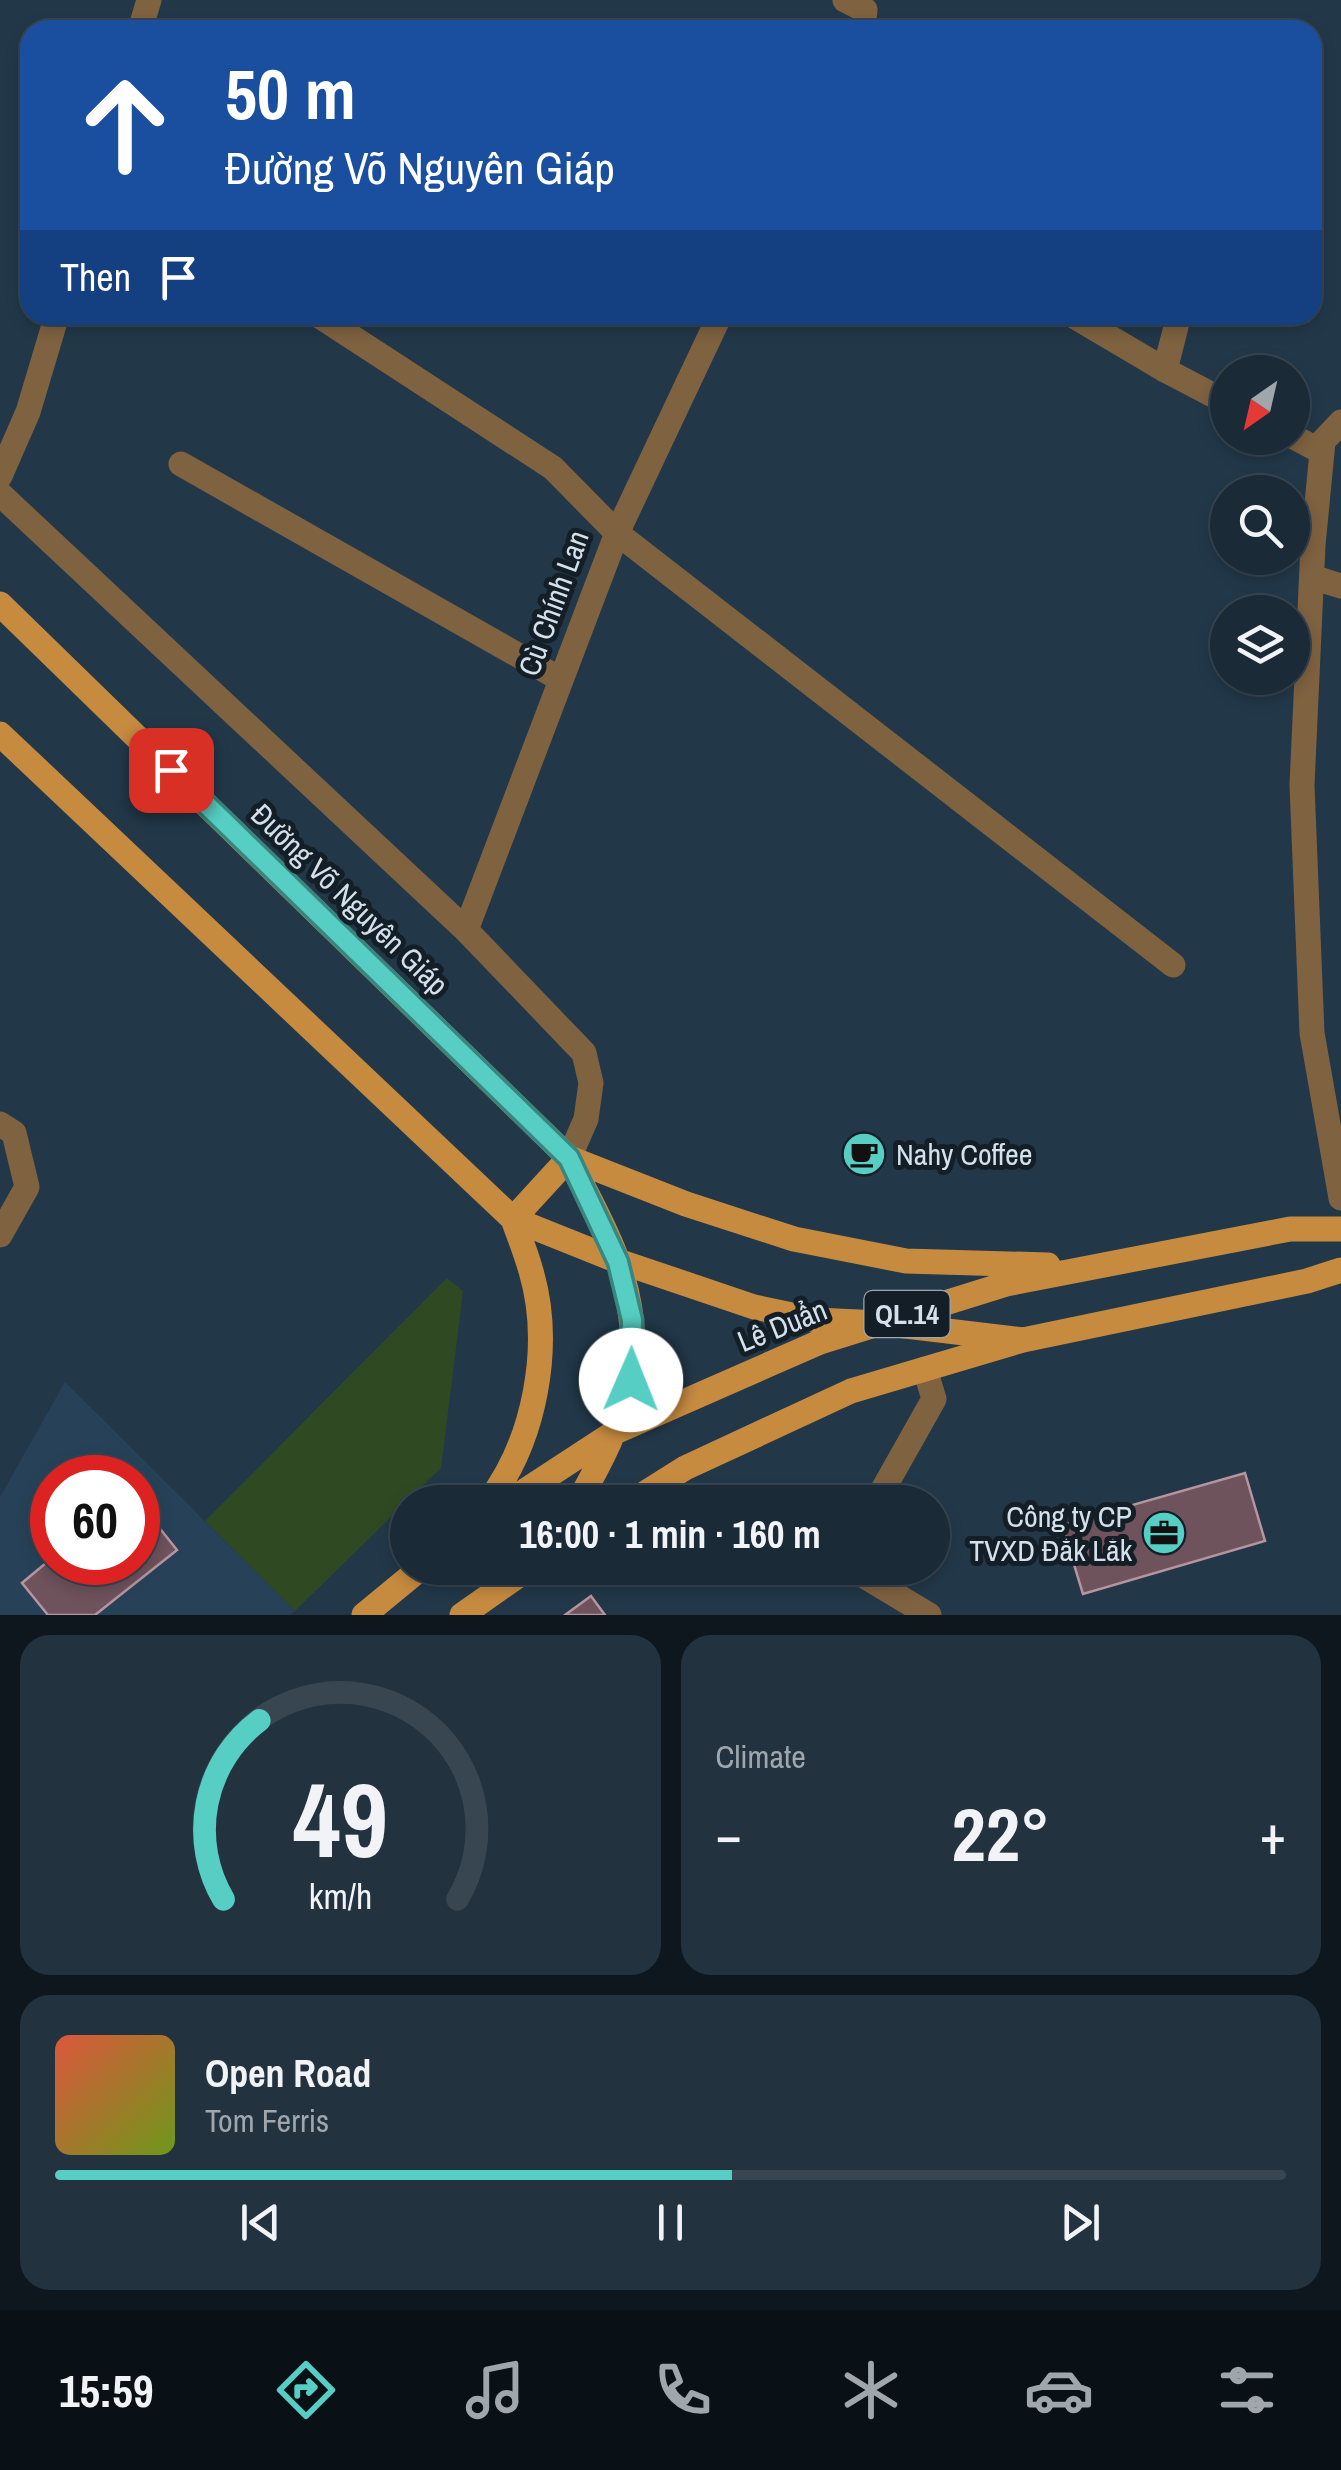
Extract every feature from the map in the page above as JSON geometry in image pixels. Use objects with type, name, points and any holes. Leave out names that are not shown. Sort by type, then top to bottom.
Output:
[{"type":"main road","name":"Đường Võ Nguyên Giáp","points":[[0,604],[569,1158]]},
{"type":"main road","points":[[0,734],[513,1219],[618,1262],[754,1307],[816,1320],[880,1323],[1023,1340]]},
{"type":"main road","points":[[513,1219],[569,1158]]},
{"type":"main road","points":[[569,1158],[618,1262],[632,1320],[631,1380],[615,1432],[587,1485]]},
{"type":"main road","points":[[569,1158],[686,1204],[794,1239],[906,1261],[1099,1266]]},
{"type":"main road","points":[[502,1485],[522,1443],[536,1391],[540,1328],[532,1274],[513,1219]]},
{"type":"main road","name":"Lê Duẩn","points":[[534,1485],[615,1432],[820,1342],[1006,1284],[1290,1229],[1341,1228]]},
{"type":"main road","name":"QL.14","points":[[658,1485],[685,1468],[851,1391],[1023,1340],[1307,1281],[1341,1270]]},
{"type":"main road","points":[[364,1615],[400,1585]]},
{"type":"main road","points":[[462,1615],[505,1585]]},
{"type":"street","points":[[845,0],[865,10],[864,20]]},
{"type":"street","points":[[0,476],[28,412],[54,325]]},
{"type":"street","name":"Cù Chính Lan","points":[[333,325],[553,468],[617,533],[466,930]]},
{"type":"street","points":[[715,325],[617,533],[1173,966]]},
{"type":"street","points":[[1089,325],[1210,393]]},
{"type":"street","points":[[1165,370],[1176,325]]},
{"type":"street","points":[[1341,422],[1323,441],[1302,785],[1312,1033],[1341,1198]]},
{"type":"street","points":[[1310,446],[1322,452]]},
{"type":"street","points":[[181,464],[560,678]]},
{"type":"street","points":[[0,494],[466,930],[584,1053],[591,1082],[586,1119],[569,1158]]},
{"type":"street","points":[[1312,577],[1341,586]]},
{"type":"street","points":[[0,1124],[14,1133],[27,1187],[0,1236]]},
{"type":"street","points":[[886,1485],[934,1399],[925,1369]]},
{"type":"street","points":[[879,1585],[929,1615]]},
{"type":"shaded area","points":[[65,1382],[138,1455],[30,1455],[30,1585],[160,1585],[160,1477],[295,1611],[290,1615],[0,1615],[0,1497]]},
{"type":"green space","points":[[447,1278],[463,1291],[441,1468],[424,1485],[390,1485],[390,1518],[295,1611],[205,1521]]},
{"type":"building","name":"Công ty CP TVXD Đăk Lăk","points":[[1245,1473],[1265,1541],[1083,1594],[1062,1525]]},
{"type":"building","points":[[160,1529],[177,1550],[160,1563]]},
{"type":"building","points":[[30,1576],[30,1585],[133,1585],[95,1615],[48,1615],[22,1583]]},
{"type":"building","points":[[591,1596],[605,1615],[565,1615]]},
{"type":"place","name":"Nahy Coffee","points":[[864,1154]]},
{"type":"place","name":"Công ty CP TVXD Đăk Lăk","points":[[1164,1533]]},
{"type":"route","points":[[171,770],[569,1158],[618,1262],[632,1320],[631,1380]]}]
